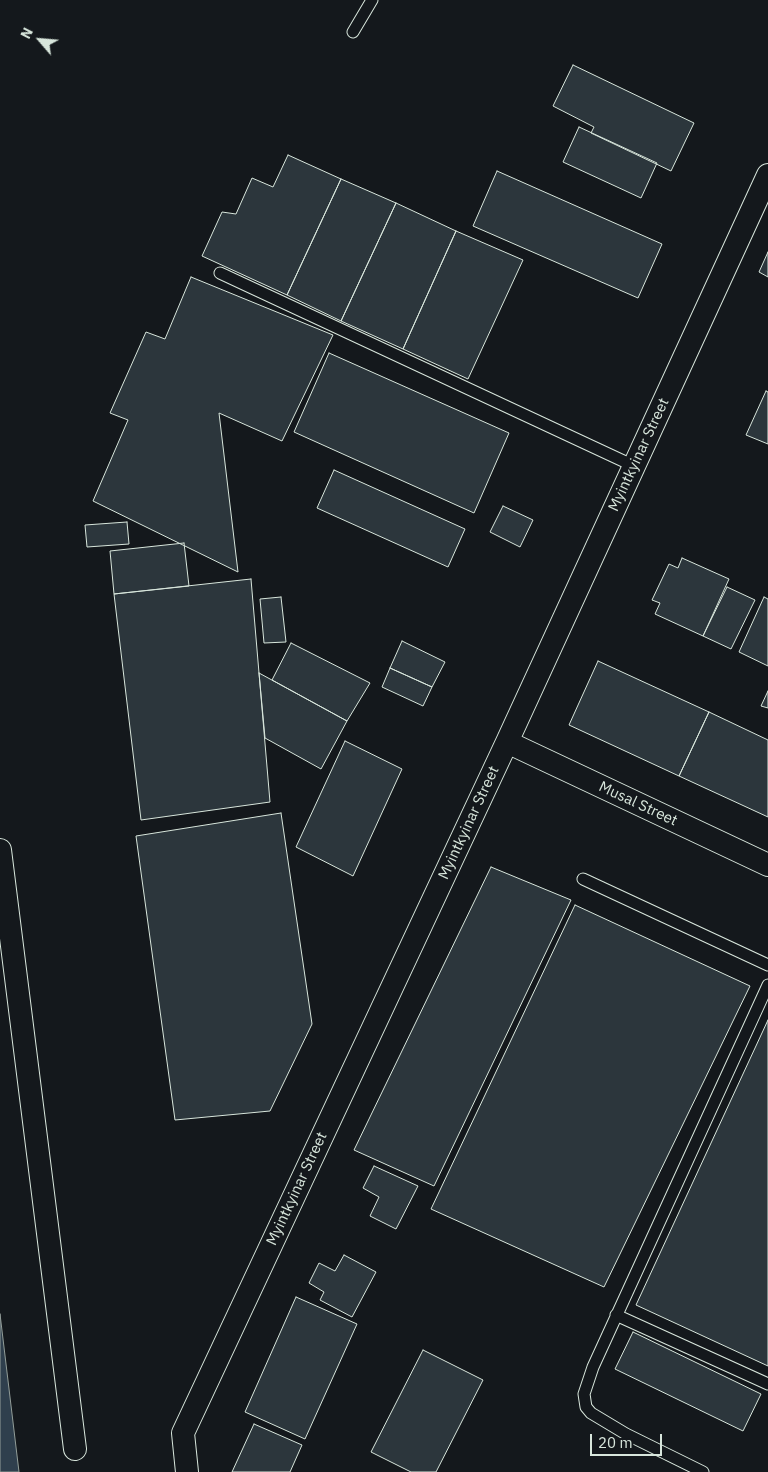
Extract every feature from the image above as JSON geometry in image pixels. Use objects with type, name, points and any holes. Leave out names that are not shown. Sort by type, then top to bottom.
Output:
[{"type":"street","name":"Myintkyinar Street","points":[[186,1472],[183,1432],[507,742],[768,175]]},
{"type":"street","name":"Musal Street","points":[[507,742],[768,865]]},
{"type":"street","points":[[0,850],[75,1449]]},
{"type":"lane","points":[[353,32],[372,0]]},
{"type":"lane","points":[[220,273],[634,466]]},
{"type":"lane","points":[[583,879],[768,965]]},
{"type":"lane","points":[[703,1472],[626,1434],[591,1413],[586,1407],[584,1394],[593,1367],[616,1315],[768,985]]},
{"type":"lane","points":[[616,1315],[768,1384]]},
{"type":"water","points":[[0,1314],[19,1472],[0,1472]]},
{"type":"building","points":[[573,65],[694,123],[671,171],[591,133],[594,127],[553,106]]},
{"type":"building","points":[[579,127],[657,163],[641,198],[563,162]]},
{"type":"building","points":[[288,155],[341,179],[287,295],[202,256],[222,212],[236,214],[252,178],[273,187]]},
{"type":"building","points":[[497,171],[662,244],[638,298],[473,226]]},
{"type":"building","points":[[341,179],[396,203],[341,321],[287,295]]},
{"type":"building","points":[[396,203],[456,231],[403,349],[341,321]]},
{"type":"building","points":[[456,231],[523,260],[468,379],[403,349]]},
{"type":"building","points":[[768,252],[768,277],[759,272]]},
{"type":"building","points":[[191,277],[333,335],[282,441],[219,413],[238,572],[93,501],[128,420],[110,413],[146,332],[165,339]]},
{"type":"building","points":[[329,353],[509,433],[474,513],[294,432]]},
{"type":"building","points":[[766,391],[768,392],[768,444],[746,435]]},
{"type":"building","points":[[334,470],[465,529],[448,567],[317,508]]},
{"type":"building","points":[[503,506],[533,520],[520,547],[490,532]]},
{"type":"building","points":[[127,522],[129,544],[87,547],[85,525]]},
{"type":"building","points":[[184,543],[189,586],[114,594],[110,551]]},
{"type":"building","points":[[682,558],[729,579],[703,636],[655,614],[660,603],[652,600],[669,564],[678,568]]},
{"type":"building","points":[[251,579],[270,802],[141,820],[114,594]]},
{"type":"building","points":[[727,587],[755,600],[731,649],[703,636]]},
{"type":"building","points":[[281,597],[286,642],[264,643],[260,599]]},
{"type":"building","points":[[764,597],[768,599],[768,666],[739,652]]},
{"type":"building","points":[[402,641],[445,662],[432,687],[390,668]]},
{"type":"building","points":[[291,643],[370,683],[347,721],[272,680]]},
{"type":"building","points":[[598,661],[709,712],[679,776],[569,725]]},
{"type":"building","points":[[390,668],[432,687],[423,706],[382,687]]},
{"type":"building","points":[[259,673],[347,721],[321,769],[265,738]]},
{"type":"building","points":[[768,691],[768,708],[761,706]]},
{"type":"building","points":[[709,712],[768,740],[768,817],[679,776]]},
{"type":"building","points":[[345,741],[402,769],[353,876],[296,847]]},
{"type":"building","points":[[281,813],[312,1024],[270,1111],[175,1120],[136,836]]},
{"type":"building","points":[[491,867],[571,900],[434,1186],[354,1150]]},
{"type":"building","points":[[575,905],[750,986],[604,1287],[431,1209]]},
{"type":"building","points":[[768,1020],[768,1366],[636,1305]]},
{"type":"building","points":[[374,1166],[418,1186],[396,1229],[370,1216],[379,1197],[363,1188]]},
{"type":"building","points":[[344,1255],[376,1272],[352,1317],[320,1300],[324,1292],[309,1283],[319,1263],[335,1271]]},
{"type":"building","points":[[296,1297],[357,1324],[305,1439],[245,1412]]},
{"type":"building","points":[[633,1332],[761,1394],[743,1431],[615,1369]]},
{"type":"building","points":[[423,1350],[483,1380],[436,1472],[411,1472],[371,1452]]},
{"type":"building","points":[[254,1424],[302,1445],[290,1472],[232,1472]]}]
